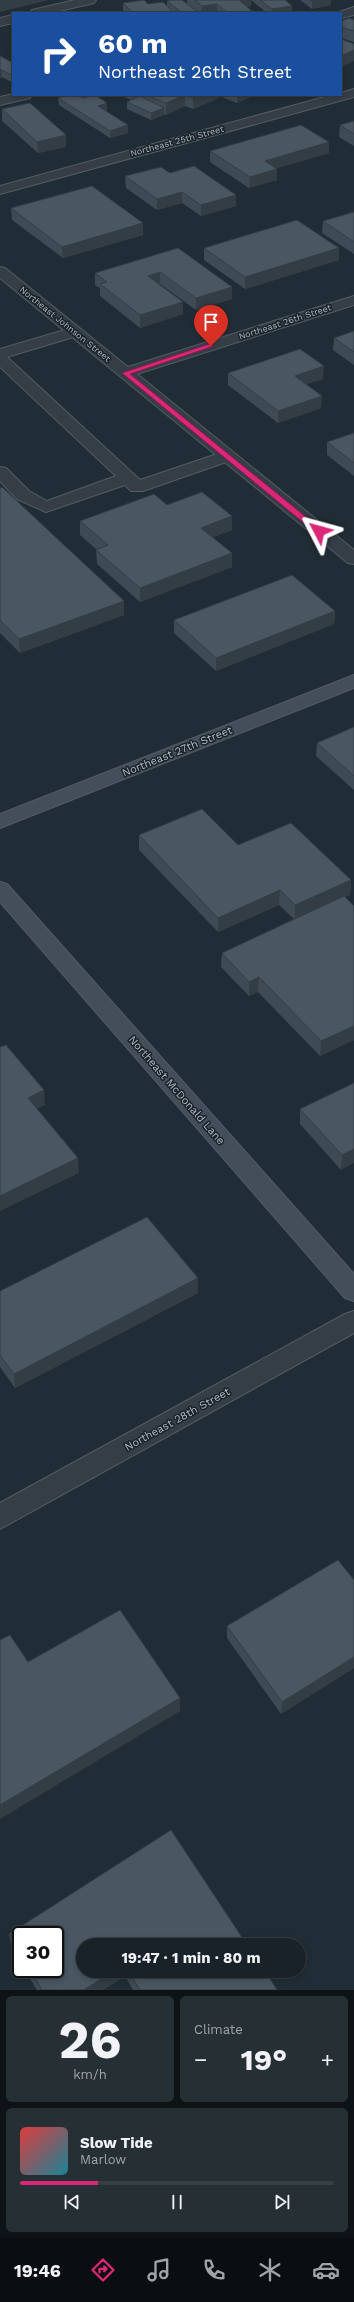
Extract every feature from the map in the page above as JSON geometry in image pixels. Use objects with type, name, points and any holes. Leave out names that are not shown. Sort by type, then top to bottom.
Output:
[{"type":"street","points":[[40,12],[90,0]]},
{"type":"street","points":[[342,14],[354,11]]},
{"type":"street","points":[[0,22],[12,19]]},
{"type":"street","name":"Northeast 25th Street","points":[[0,190],[354,93]]},
{"type":"street","points":[[0,101],[21,96]]},
{"type":"street","name":"Northeast Johnson Street","points":[[0,271],[354,559]]},
{"type":"street","name":"Northeast 26th Street","points":[[125,373],[354,300]]},
{"type":"street","points":[[0,354],[74,332]]},
{"type":"street","points":[[0,360],[132,482]]},
{"type":"street","points":[[0,472],[23,495],[46,507],[226,456]]},
{"type":"street","name":"Northeast 27th Street","points":[[0,821],[354,681]]},
{"type":"street","name":"Northeast McDonald Lane","points":[[0,889],[354,1291]]},
{"type":"street","name":"Northeast 28th Street","points":[[0,1517],[354,1321]]},
{"type":"building","points":[[144,0],[148,4],[163,2],[173,12],[132,12],[123,3]]},
{"type":"building","points":[[182,0],[198,12],[181,12],[167,1]]},
{"type":"building","points":[[195,0],[239,0],[253,12],[227,12],[217,4],[202,6]]},
{"type":"building","points":[[260,0],[285,0],[292,6],[272,9]]},
{"type":"building","points":[[349,18],[354,20],[354,31],[342,27],[342,21]]},
{"type":"building","points":[[342,39],[354,44],[354,50],[342,56]]},
{"type":"building","points":[[0,56],[12,62],[12,75],[0,70]]},
{"type":"building","points":[[65,96],[80,96],[83,98],[96,96],[107,103],[98,106],[128,125],[110,131],[58,98]]},
{"type":"building","points":[[140,96],[164,108],[151,113],[127,102]]},
{"type":"building","points":[[148,96],[183,96],[166,103]]},
{"type":"building","points":[[188,96],[198,96],[193,98]]},
{"type":"building","points":[[30,103],[66,135],[37,142],[2,109]]},
{"type":"building","points":[[354,121],[354,134],[340,125]]},
{"type":"building","points":[[301,125],[329,142],[265,161],[277,169],[250,177],[210,151]]},
{"type":"building","points":[[194,166],[236,195],[201,205],[182,192],[157,199],[125,176],[161,167],[170,173]]},
{"type":"building","points":[[92,186],[143,223],[62,247],[11,208]]},
{"type":"building","points":[[354,212],[354,242],[323,221]]},
{"type":"building","points":[[297,220],[339,248],[245,277],[204,248]]},
{"type":"building","points":[[178,248],[232,287],[196,298],[160,272],[148,276],[183,302],[140,315],[100,284],[107,282],[95,273]]},
{"type":"building","points":[[354,331],[354,352],[334,338]]},
{"type":"building","points":[[300,349],[324,366],[295,376],[322,396],[278,411],[228,373]]},
{"type":"building","points":[[354,433],[354,463],[327,442]]},
{"type":"building","points":[[2,487],[124,601],[19,639],[0,620],[0,488]]},
{"type":"building","points":[[202,492],[232,516],[201,528],[232,553],[140,588],[96,550],[108,545],[80,521],[154,494],[167,505]]},
{"type":"building","points":[[292,575],[335,611],[216,658],[174,620]]},
{"type":"building","points":[[354,727],[354,776],[317,743]]},
{"type":"building","points":[[202,809],[238,845],[291,823],[351,880],[295,905],[280,890],[218,918],[139,835]]},
{"type":"building","points":[[344,896],[354,906],[354,1026],[321,1041],[259,977],[249,982],[222,953]]},
{"type":"building","points":[[6,1045],[44,1090],[28,1098],[78,1158],[0,1196],[0,1047]]},
{"type":"building","points":[[354,1083],[354,1149],[342,1155],[300,1109]]},
{"type":"building","points":[[147,1217],[198,1278],[14,1374],[0,1355],[0,1291]]},
{"type":"building","points":[[338,1560],[354,1580],[354,1657],[282,1702],[227,1626]]},
{"type":"building","points":[[120,1610],[180,1698],[0,1805],[0,1640],[10,1635],[28,1662]]},
{"type":"building","points":[[171,1830],[242,1938],[76,1938],[76,1978],[102,1978],[84,1990],[42,1990],[35,1978],[64,1978],[64,1926],[21,1926]]},
{"type":"building","points":[[12,1932],[12,1939],[9,1934]]},
{"type":"building","points":[[132,1978],[269,1978],[277,1990],[140,1990]]},
{"type":"route","points":[[211,346],[125,373],[319,531]]}]
